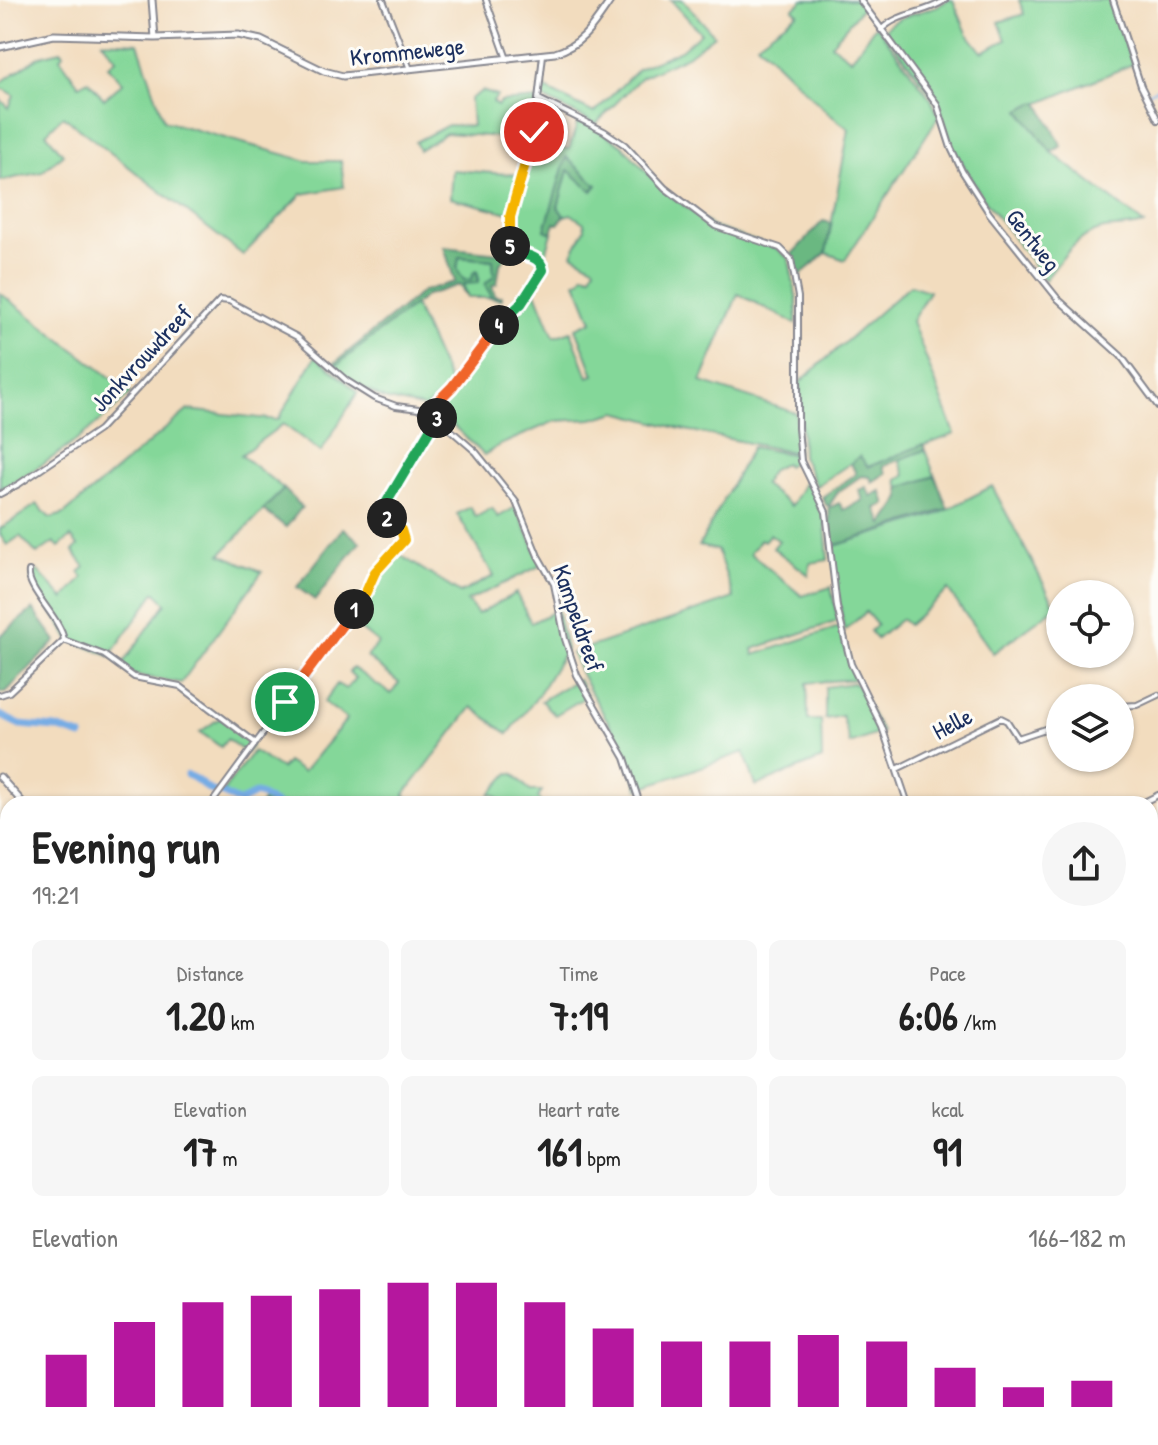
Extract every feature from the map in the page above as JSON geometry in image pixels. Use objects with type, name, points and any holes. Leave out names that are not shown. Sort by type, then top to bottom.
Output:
[{"type":"street","points":[[152,0],[155,38]]},
{"type":"street","points":[[383,0],[410,69]]},
{"type":"street","points":[[486,0],[507,59]]},
{"type":"street","name":"Krommewege","points":[[0,47],[54,35],[249,37],[324,71],[343,76],[564,51],[583,38],[611,0]]},
{"type":"street","name":"Gentweg","points":[[860,0],[937,104],[951,148],[989,213],[1058,299],[1121,356],[1158,406]]},
{"type":"street","points":[[881,30],[893,20],[945,0]]},
{"type":"street","points":[[1113,0],[1141,86],[1158,120]]},
{"type":"street","points":[[217,796],[358,604],[375,572],[403,542],[403,532],[383,510],[438,419],[434,411],[437,402],[493,332],[521,304],[543,270],[536,258],[512,251],[509,227],[534,135],[543,55]]},
{"type":"street","points":[[539,99],[618,140],[634,152],[665,188],[715,226],[780,248],[791,259],[798,297],[800,454],[826,512],[837,607],[851,664],[882,727],[905,796]]},
{"type":"street","name":"Jonkvrouwdreef","points":[[0,494],[99,430],[220,300],[229,301],[297,337],[347,381],[374,398],[396,406],[434,411]]},
{"type":"street","name":"Kampeldreef","points":[[438,419],[476,452],[516,502],[538,556],[554,584],[565,639],[577,675],[625,758],[637,796]]},
{"type":"street","points":[[29,571],[29,581],[53,615],[64,640],[104,655],[134,677],[180,686],[256,743]]},
{"type":"street","points":[[0,695],[9,692],[64,640]]},
{"type":"street","points":[[1134,705],[1158,695]]},
{"type":"street","name":"Helle","points":[[897,769],[1001,718],[1007,721],[1018,738],[1046,729]]},
{"type":"street","points":[[0,777],[17,796]]},
{"type":"green space","points":[[671,0],[683,0],[714,35],[687,56],[641,77],[596,124],[541,97],[542,87],[594,113],[639,68],[681,50],[701,33]]},
{"type":"green space","points":[[803,0],[857,0],[862,8],[831,44],[851,59],[876,25],[931,99],[939,116],[845,260],[826,253],[849,129],[828,113],[757,43],[798,13],[793,9]]},
{"type":"green space","points":[[953,0],[967,33],[982,52],[1006,40],[999,22],[1024,14],[1019,0],[1108,0],[1133,64],[1021,111],[1051,152],[1144,224],[1092,233],[1074,245],[1045,280],[980,194],[952,146],[939,104],[884,31],[897,20]]},
{"type":"green space","points":[[102,41],[138,43],[164,121],[307,161],[341,161],[344,187],[302,194],[243,255],[63,116],[46,133],[63,154],[42,172],[0,181],[0,99],[9,108],[14,95],[0,90],[0,83],[40,56],[61,51],[63,54],[60,58],[79,85],[88,80],[104,99],[123,83],[108,66],[116,59]]},
{"type":"green space","points":[[482,91],[497,96],[493,102],[497,106],[501,102],[537,99],[532,137],[446,133],[419,150],[415,142],[448,125],[472,126],[470,99]]},
{"type":"green space","points":[[1039,103],[1062,146],[1051,152],[1020,110]]},
{"type":"green space","points":[[578,121],[596,128],[622,145],[662,189],[713,227],[776,248],[789,259],[797,301],[796,324],[738,294],[701,382],[796,413],[797,453],[617,412],[592,419],[555,421],[484,455],[438,411],[499,331],[535,290],[554,337],[571,331],[588,377],[594,375],[576,328],[592,321],[576,282],[584,274],[591,276],[595,267],[572,254],[585,229],[584,223],[571,214],[564,216],[558,207],[568,169],[592,190],[567,158],[545,230],[552,233],[545,257],[532,250],[512,246],[511,222],[534,143],[569,149]]},
{"type":"green space","points":[[566,157],[597,185],[592,191],[568,170],[558,207],[564,216],[558,224],[555,223],[552,233],[545,230]]},
{"type":"green space","points":[[452,170],[520,175],[509,213],[450,198]]},
{"type":"green space","points":[[823,221],[831,223],[826,253],[799,276],[792,254]]},
{"type":"green space","points":[[444,247],[508,254],[500,264],[497,284],[492,285],[495,296],[502,296],[502,299],[492,298],[485,284],[494,276],[493,260],[459,257],[457,269],[464,280],[471,279],[477,271],[478,283],[463,284],[468,298],[459,285],[427,295],[334,367],[332,365],[423,291],[455,282]]},
{"type":"green space","points":[[459,257],[493,260],[494,276],[487,289],[492,298],[468,298],[462,283],[479,279],[477,271],[471,280],[464,280],[457,270]]},
{"type":"green space","points":[[910,285],[929,291],[912,321],[955,434],[868,467],[860,457],[816,486],[802,456],[800,382]]},
{"type":"green space","points":[[0,293],[131,393],[69,446],[0,489]]},
{"type":"green space","points":[[414,304],[451,386],[426,408],[384,399],[356,385],[334,367]]},
{"type":"green space","points":[[316,356],[358,392],[321,452],[283,424],[241,455],[284,489],[221,554],[262,572],[181,683],[134,675],[121,666],[166,603],[155,592],[110,656],[70,640],[31,580],[31,575],[37,570],[64,599],[83,578],[79,572],[85,567],[73,551],[78,546],[71,537],[59,547],[54,542],[37,554],[20,536],[7,545],[0,535],[0,529],[37,504],[50,518],[64,514],[188,410],[278,420]]},
{"type":"green space","points":[[925,445],[925,450],[883,466],[886,473],[872,482],[870,477],[861,476],[838,492],[829,506],[826,505],[822,497],[856,474],[851,463],[860,456],[868,467]]},
{"type":"green space","points":[[752,447],[796,455],[795,461],[787,466],[785,463],[772,470],[763,484],[791,506],[807,478],[824,511],[828,560],[810,563],[809,575],[773,548],[779,541],[770,534],[764,541],[761,539],[750,553],[802,596],[831,587],[838,621],[753,649],[754,655],[839,627],[854,679],[807,683],[808,720],[821,720],[822,759],[756,786],[744,752],[638,789],[617,737],[572,653],[734,598],[717,550],[699,546]]},
{"type":"green space","points":[[925,450],[935,476],[900,488],[897,479],[905,475],[899,459]]},
{"type":"green space","points":[[935,476],[948,509],[831,547],[829,508],[839,503],[844,510],[863,500],[859,490],[866,487],[871,496],[881,491],[886,504],[876,508],[883,524],[901,498],[900,488]]},
{"type":"green space","points":[[992,486],[1046,588],[1046,614],[993,653],[948,590],[908,625],[901,619],[877,639],[870,631],[877,625],[866,612],[844,631],[831,547],[939,514]]},
{"type":"green space","points":[[284,489],[302,507],[286,527],[263,510]]},
{"type":"green space","points":[[470,507],[476,517],[492,508],[498,517],[516,507],[542,565],[467,601],[478,614],[516,593],[531,623],[557,610],[566,649],[537,697],[508,734],[472,707],[405,796],[221,794],[253,751],[281,769],[287,762],[303,772],[347,719],[324,702],[337,684],[346,689],[355,678],[349,672],[353,668],[391,694],[399,683],[367,657],[378,643],[349,620],[372,590],[377,574],[397,553],[460,593],[494,576],[457,514]]},
{"type":"green space","points":[[343,528],[360,542],[315,600],[297,587]]},
{"type":"green space","points":[[33,609],[56,641],[6,692],[0,693],[0,636]]},
{"type":"green space","points":[[578,679],[587,696],[555,715],[541,701]]},
{"type":"green space","points":[[857,685],[882,732],[850,744],[842,716],[825,719],[825,687]]},
{"type":"green space","points":[[220,718],[251,742],[252,746],[246,753],[227,739],[221,747],[200,732]]},
{"type":"green space","points":[[509,773],[514,774],[530,791],[542,791],[539,796],[490,794]]},
{"type":"waterway","points":[[1148,93],[1158,88]]},
{"type":"waterway","points":[[0,715],[20,725],[56,728],[81,736]]},
{"type":"waterway","points":[[187,775],[215,792]]},
{"type":"waterway","points":[[221,793],[227,796]]},
{"type":"waterway","points":[[251,796],[256,793],[261,796]]},
{"type":"route","points":[[285,702],[358,604],[375,572],[403,542],[403,532],[383,510],[438,419],[434,409],[437,402],[493,332],[521,304],[543,270],[536,258],[514,253],[510,246],[510,217],[534,132]]}]
